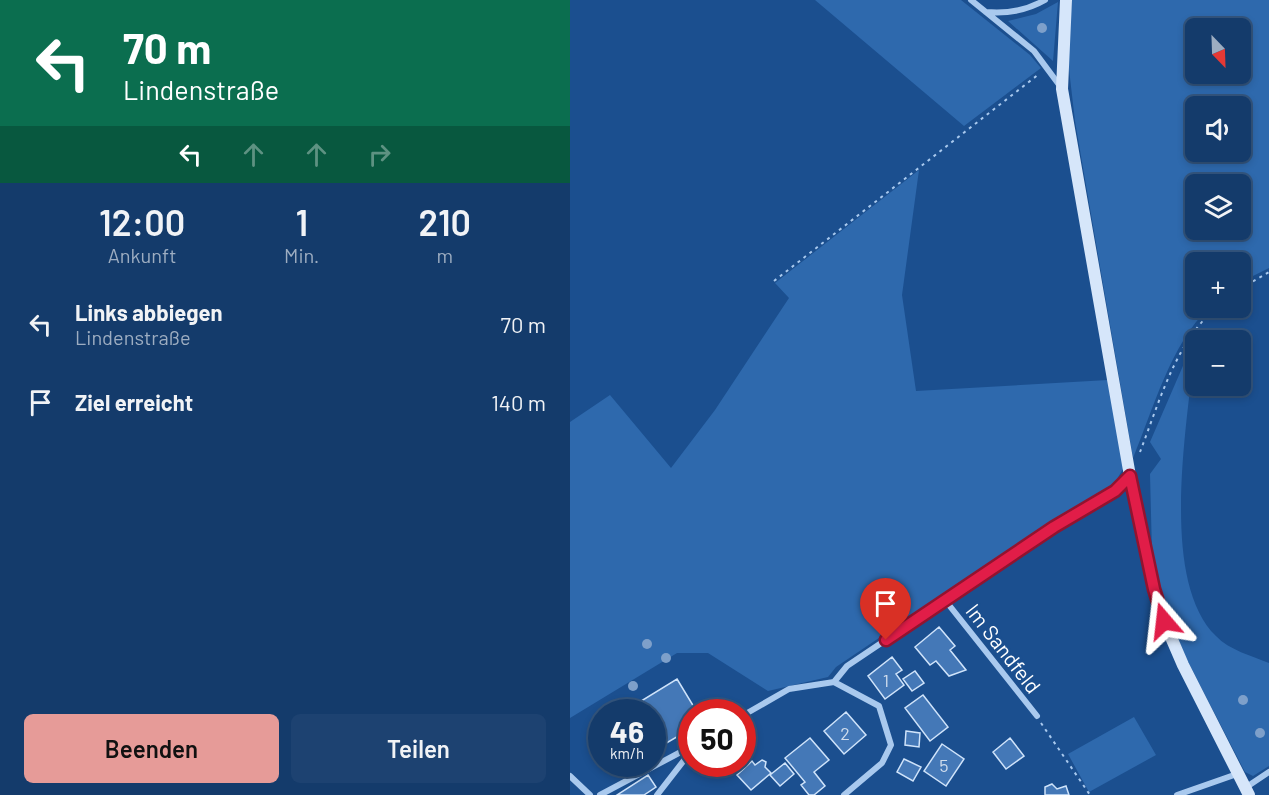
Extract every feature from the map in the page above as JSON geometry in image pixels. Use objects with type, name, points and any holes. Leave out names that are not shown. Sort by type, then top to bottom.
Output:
[{"type":"main road","points":[[1066,0],[1062,89],[1130,476],[1154,589],[1164,621],[1247,791]]},
{"type":"street","points":[[971,0],[1034,51],[1062,89]]},
{"type":"street","points":[[985,12],[1003,14],[1024,10],[1045,0]]},
{"type":"street","points":[[834,682],[847,666],[1054,527],[1115,491],[1130,476]]},
{"type":"street","name":"Im Sandfeld","points":[[945,600],[1036,716]]},
{"type":"street","points":[[756,708],[789,689],[834,682],[879,706],[891,745],[882,763],[844,795]]},
{"type":"street","points":[[600,795],[678,755]]},
{"type":"street","points":[[657,795],[678,767]]},
{"type":"street","points":[[1247,791],[1269,772]]},
{"type":"street","points":[[1177,795],[1237,774]]},
{"type":"street","points":[[570,776],[590,795]]},
{"type":"path","points":[[774,281],[1029,80],[1047,69]]},
{"type":"path","points":[[1251,283],[1269,272]]},
{"type":"path","points":[[1138,456],[1175,363],[1204,318]]},
{"type":"path","points":[[1036,716],[1090,795]]},
{"type":"shaded area","points":[[815,0],[961,0],[1030,55],[1041,68],[964,126]]},
{"type":"shaded area","points":[[1072,0],[1269,0],[1269,268],[1251,277],[1251,252],[1185,252],[1185,318],[1200,318],[1191,330],[1185,330],[1185,338],[1164,378],[1133,458],[1075,121],[1067,52]]},
{"type":"shaded area","points":[[1058,2],[1053,61],[1008,21],[1036,14]]},
{"type":"shaded area","points":[[919,170],[902,295],[916,391],[1108,380],[1124,467],[1113,486],[1021,542],[836,667],[828,677],[768,691],[708,653],[677,653],[601,699],[588,699],[588,707],[570,718],[570,422],[610,395],[671,468],[715,410],[789,298],[775,283]]},
{"type":"shaded area","points":[[1185,361],[1185,396],[1189,396],[1181,498],[1182,539],[1187,577],[1198,610],[1216,636],[1234,649],[1269,663],[1269,766],[1253,776],[1245,772],[1187,660],[1167,612],[1152,553],[1150,474],[1161,459],[1150,442]]},
{"type":"shaded area","points":[[1134,717],[1156,755],[1089,792],[1068,754]]},
{"type":"building","points":[[939,627],[955,646],[950,650],[966,670],[949,676],[936,661],[930,665],[915,647]]},
{"type":"building","points":[[892,657],[902,670],[896,674],[904,685],[885,699],[868,676]]},
{"type":"building","points":[[915,671],[924,683],[912,691],[903,679]]},
{"type":"building","points":[[677,679],[689,699],[678,699],[678,736],[666,743],[666,699],[644,699]]},
{"type":"building","points":[[923,695],[948,727],[930,741],[905,708]]},
{"type":"building","points":[[846,712],[866,735],[844,754],[824,731]]},
{"type":"building","points":[[906,731],[920,733],[919,747],[905,745]]},
{"type":"building","points":[[810,738],[829,760],[814,772],[825,786],[814,795],[809,795],[801,785],[805,782],[785,758]]},
{"type":"building","points":[[1010,738],[1024,756],[1006,769],[993,752]]},
{"type":"building","points":[[942,744],[964,759],[946,786],[924,771]]},
{"type":"building","points":[[904,759],[921,767],[913,781],[897,772]]},
{"type":"building","points":[[762,760],[766,762],[765,767],[771,773],[751,790],[739,777],[756,777],[756,764]]},
{"type":"building","points":[[785,763],[794,774],[780,786],[770,775]]},
{"type":"building","points":[[645,777],[649,777],[656,787],[644,795],[617,795]]},
{"type":"building","points":[[1052,784],[1057,789],[1066,786],[1069,795],[1045,795],[1045,787]]},
{"type":"route","points":[[886,640],[1054,527],[1115,491],[1130,476],[1154,589],[1164,621]]}]
